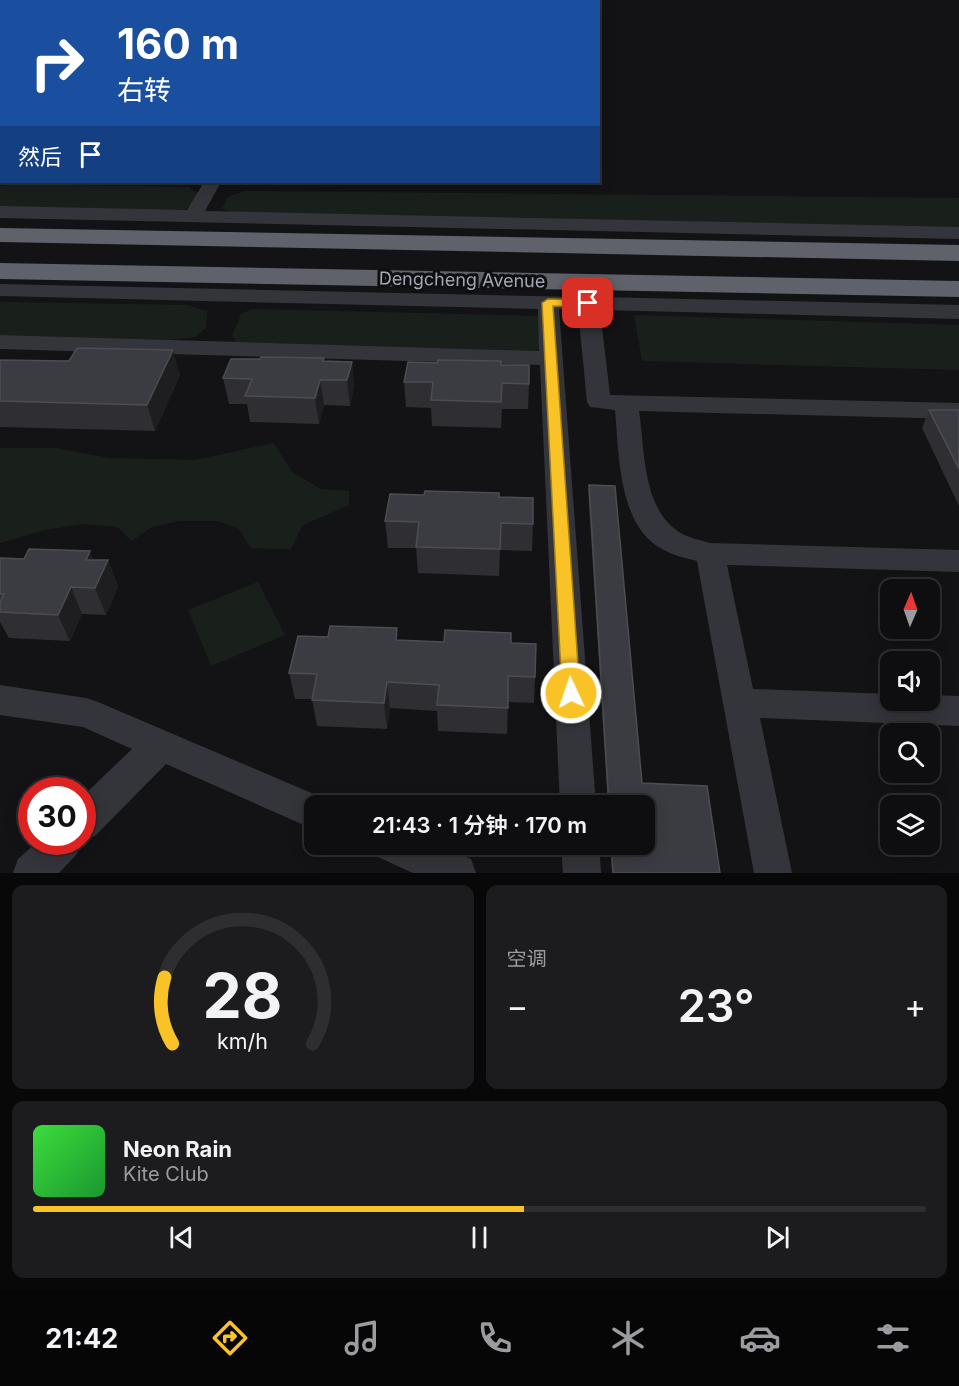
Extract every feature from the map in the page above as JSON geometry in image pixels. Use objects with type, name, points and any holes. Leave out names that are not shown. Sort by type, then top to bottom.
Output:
[{"type":"highway","name":"Dengcheng Avenue","points":[[0,235],[959,253]]},
{"type":"highway","name":"Dengcheng Avenue","points":[[0,271],[587,293],[959,289]]},
{"type":"street","points":[[193,216],[211,183]]},
{"type":"street","points":[[0,212],[959,233]]},
{"type":"street","points":[[0,290],[548,303],[587,293],[959,312]]},
{"type":"street","points":[[587,293],[599,402],[959,411]]},
{"type":"street","points":[[548,303],[577,795]]},
{"type":"street","points":[[0,342],[551,358]]},
{"type":"street","points":[[626,403],[639,499],[651,521],[669,540],[710,554],[959,561]]},
{"type":"street","points":[[710,554],[773,873]]},
{"type":"street","points":[[0,700],[86,713],[304,807]]},
{"type":"street","points":[[739,703],[959,711]]},
{"type":"street","points":[[96,809],[160,745]]},
{"type":"street","points":[[32,873],[50,855]]},
{"type":"street","points":[[581,855],[582,873]]},
{"type":"street","points":[[404,857],[458,873]]},
{"type":"shaded area","points":[[16,184],[189,187],[197,193],[190,206],[174,216],[0,212],[0,186]]},
{"type":"shaded area","points":[[244,191],[959,198],[959,233],[239,217],[222,208],[228,197]]},
{"type":"shaded area","points":[[0,302],[187,305],[207,311],[206,328],[195,337],[170,340],[0,335]]},
{"type":"shaded area","points":[[252,309],[536,316],[543,320],[543,347],[535,351],[236,342],[232,336],[241,314]]},
{"type":"shaded area","points":[[634,315],[959,325],[959,370],[642,361]]},
{"type":"shaded area","points":[[274,443],[292,472],[321,489],[349,491],[349,505],[303,525],[291,549],[251,548],[239,529],[218,521],[180,521],[152,527],[131,541],[118,527],[84,524],[45,530],[0,543],[0,448],[55,448],[110,458],[195,460]]},
{"type":"shaded area","points":[[258,582],[285,635],[211,666],[188,610]]},
{"type":"building","points":[[77,348],[173,350],[147,405],[0,401],[0,360],[69,361]]},
{"type":"building","points":[[261,357],[324,358],[323,361],[352,362],[347,380],[320,380],[315,398],[245,396],[252,379],[223,378],[231,359],[260,359]]},
{"type":"building","points":[[438,360],[501,361],[501,365],[529,365],[529,384],[502,383],[501,402],[431,400],[433,382],[404,382],[408,362],[437,363]]},
{"type":"building","points":[[929,410],[959,410],[959,469]]},
{"type":"building","points":[[589,485],[615,486],[642,783],[707,786],[720,873],[613,873],[612,855],[655,855],[655,795],[608,795]]},
{"type":"building","points":[[425,491],[499,493],[499,497],[533,498],[533,524],[501,523],[500,549],[416,547],[419,522],[385,521],[390,494],[424,495]]},
{"type":"building","points":[[29,549],[90,551],[86,560],[108,560],[95,588],[71,587],[58,615],[0,612],[0,602],[4,594],[0,594],[0,558],[24,559]]},
{"type":"building","points":[[330,626],[397,628],[396,640],[444,642],[445,630],[511,633],[511,643],[536,644],[535,677],[508,676],[508,708],[437,705],[439,685],[387,682],[384,703],[312,700],[317,674],[289,673],[298,636],[328,637]]},
{"type":"route","points":[[571,693],[548,303],[588,303]]}]
